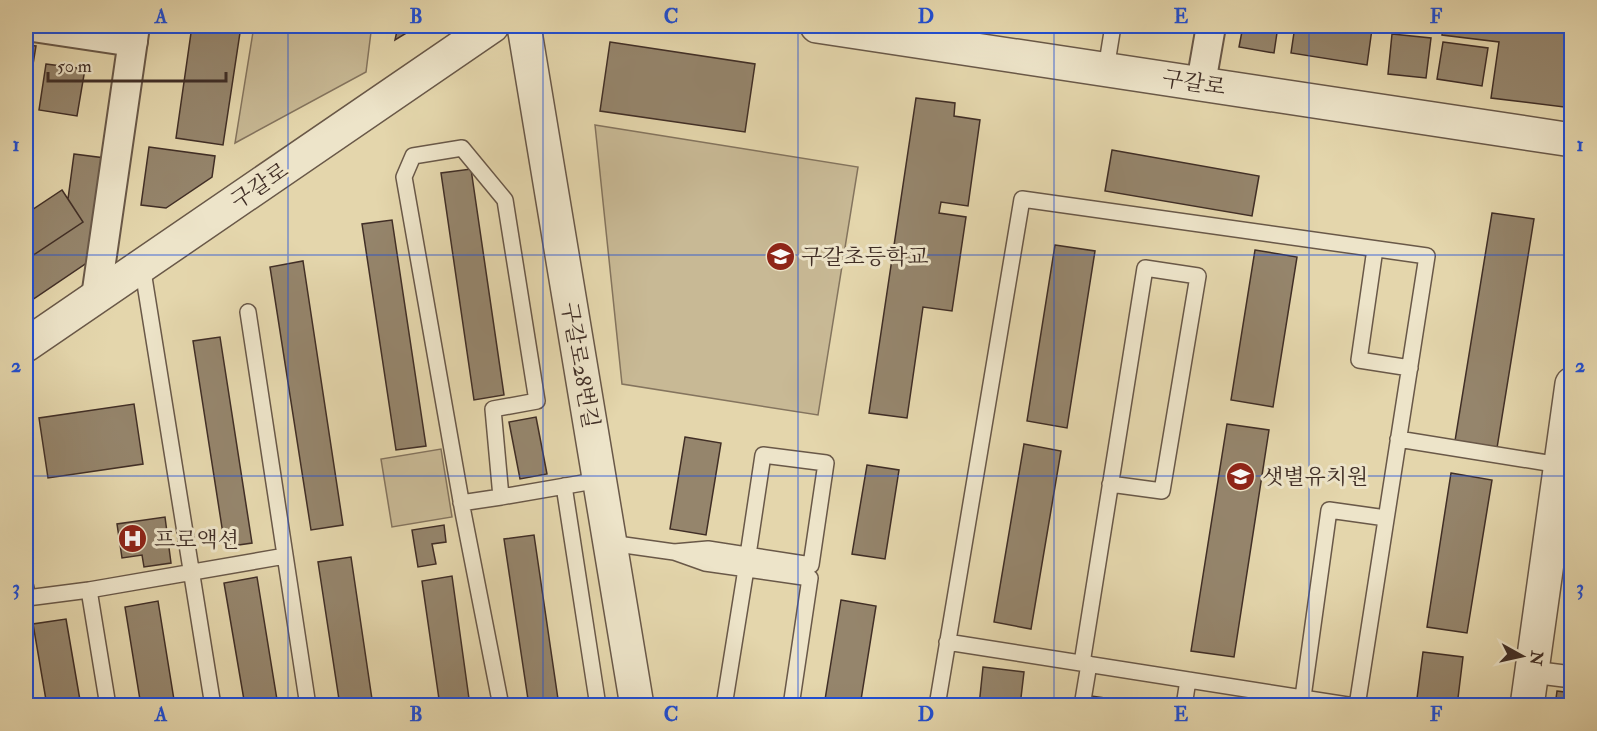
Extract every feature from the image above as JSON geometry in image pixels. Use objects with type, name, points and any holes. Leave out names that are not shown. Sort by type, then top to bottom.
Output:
[{"type":"street","points":[[26,26],[134,34],[96,297]]},
{"type":"street","name":"구갈로","points":[[26,345],[492,26]]},
{"type":"street","name":"구갈로28번길","points":[[524,26],[637,705]]},
{"type":"street","points":[[1201,83],[1211,26]]},
{"type":"street","name":"구갈로","points":[[835,27],[1572,140]]},
{"type":"street","points":[[1527,705],[1565,454],[1572,384]]},
{"type":"street","points":[[1532,672],[1572,677]]},
{"type":"lane","points":[[1106,69],[1113,26]]},
{"type":"lane","points":[[501,497],[493,409],[537,401],[505,200],[462,148],[413,156],[404,177],[461,503],[501,705]]},
{"type":"lane","points":[[936,705],[1022,199],[1427,256],[1356,705],[947,642]]},
{"type":"lane","points":[[1375,249],[1359,360],[1410,368]]},
{"type":"lane","points":[[142,265],[213,705]]},
{"type":"lane","points":[[1082,705],[1110,484],[1145,268],[1198,276],[1162,491],[1110,484]]},
{"type":"lane","points":[[248,312],[308,705]]},
{"type":"lane","points":[[1398,439],[1565,454]]},
{"type":"lane","points":[[610,543],[674,552],[705,562],[747,562],[812,565],[826,463],[764,455],[747,562],[724,705]]},
{"type":"lane","points":[[461,503],[600,480]]},
{"type":"lane","points":[[564,486],[598,705]]},
{"type":"lane","points":[[1303,697],[1329,510],[1386,518]]},
{"type":"lane","points":[[26,588],[27,598],[88,590],[191,570],[285,556]]},
{"type":"lane","points":[[747,562],[810,578],[791,705]]},
{"type":"lane","points":[[88,590],[108,705]]},
{"type":"lane","points":[[1184,705],[1188,680]]},
{"type":"shaded area","points":[[254,26],[328,26],[371,32],[366,72],[235,143]]},
{"type":"shaded area","points":[[595,125],[858,167],[818,415],[622,384]]},
{"type":"shaded area","points":[[441,449],[452,517],[392,527],[381,459]]},
{"type":"building","points":[[192,26],[241,26],[223,145],[176,138]]},
{"type":"building","points":[[398,26],[418,26],[395,40]]},
{"type":"building","points":[[1140,26],[1174,26],[1173,31]]},
{"type":"building","points":[[1243,26],[1278,26],[1274,53],[1239,47]]},
{"type":"building","points":[[1295,26],[1350,26],[1372,29],[1367,65],[1291,53]]},
{"type":"building","points":[[1443,26],[1572,26],[1572,108],[1491,98],[1499,42],[1442,35]]},
{"type":"building","points":[[1392,34],[1431,38],[1426,78],[1388,74]]},
{"type":"building","points":[[610,42],[755,64],[745,132],[600,111]]},
{"type":"building","points":[[1443,42],[1488,48],[1482,86],[1437,79]]},
{"type":"building","points":[[26,45],[36,46],[29,89],[26,88]]},
{"type":"building","points":[[46,64],[85,69],[77,116],[39,110]]},
{"type":"building","points":[[916,98],[955,103],[954,116],[980,120],[968,206],[941,202],[939,213],[966,217],[952,311],[923,307],[907,418],[869,413]]},
{"type":"building","points":[[149,147],[215,156],[212,177],[166,208],[141,205]]},
{"type":"building","points":[[1112,150],[1259,176],[1252,216],[1105,191]]},
{"type":"building","points":[[74,154],[105,158],[91,260],[26,304],[26,260],[83,222],[68,199]]},
{"type":"building","points":[[471,169],[504,395],[474,400],[441,173]]},
{"type":"building","points":[[62,190],[83,222],[26,260],[26,214]]},
{"type":"building","points":[[1492,213],[1534,219],[1497,448],[1455,441]]},
{"type":"building","points":[[392,220],[426,446],[396,450],[362,224]]},
{"type":"building","points":[[1055,245],[1095,251],[1067,428],[1027,421]]},
{"type":"building","points":[[1255,250],[1297,257],[1273,407],[1231,400]]},
{"type":"building","points":[[303,261],[343,525],[311,530],[270,267]]},
{"type":"building","points":[[220,337],[252,543],[225,547],[193,341]]},
{"type":"building","points":[[134,404],[143,464],[48,478],[39,418]]},
{"type":"building","points":[[536,417],[547,474],[520,479],[509,422]]},
{"type":"building","points":[[1227,424],[1269,430],[1234,657],[1191,651]]},
{"type":"building","points":[[685,437],[721,443],[706,535],[670,529]]},
{"type":"building","points":[[1024,444],[1061,451],[1031,629],[994,622]]},
{"type":"building","points":[[867,465],[899,470],[885,559],[852,554]]},
{"type":"building","points":[[1451,473],[1492,480],[1467,633],[1427,627]]},
{"type":"building","points":[[165,517],[171,563],[144,567],[142,555],[122,558],[117,524]]},
{"type":"building","points":[[444,525],[446,542],[432,544],[436,564],[418,567],[412,530]]},
{"type":"building","points":[[534,535],[559,706],[529,706],[504,539]]},
{"type":"building","points":[[351,557],[373,706],[340,706],[318,562]]},
{"type":"building","points":[[452,576],[470,706],[440,706],[422,581]]},
{"type":"building","points":[[257,577],[278,706],[245,706],[224,583]]},
{"type":"building","points":[[841,600],[876,606],[860,706],[824,706]]},
{"type":"building","points":[[158,601],[175,706],[141,706],[125,607]]},
{"type":"building","points":[[66,619],[81,706],[47,706],[33,624]]},
{"type":"building","points":[[1572,623],[1572,665],[1566,664]]},
{"type":"building","points":[[1423,652],[1463,657],[1457,706],[1416,706]]},
{"type":"building","points":[[983,667],[1024,672],[1020,706],[979,706]]},
{"type":"building","points":[[1557,691],[1572,693],[1572,706],[1555,706]]},
{"type":"building","points":[[1091,696],[1133,702],[1133,706],[1090,706]]},
{"type":"place","name":"구갈초등학교","points":[[780,256]]},
{"type":"place","name":"샛별유치원","points":[[1241,476]]},
{"type":"place","name":"프로액션","points":[[133,539]]}]
